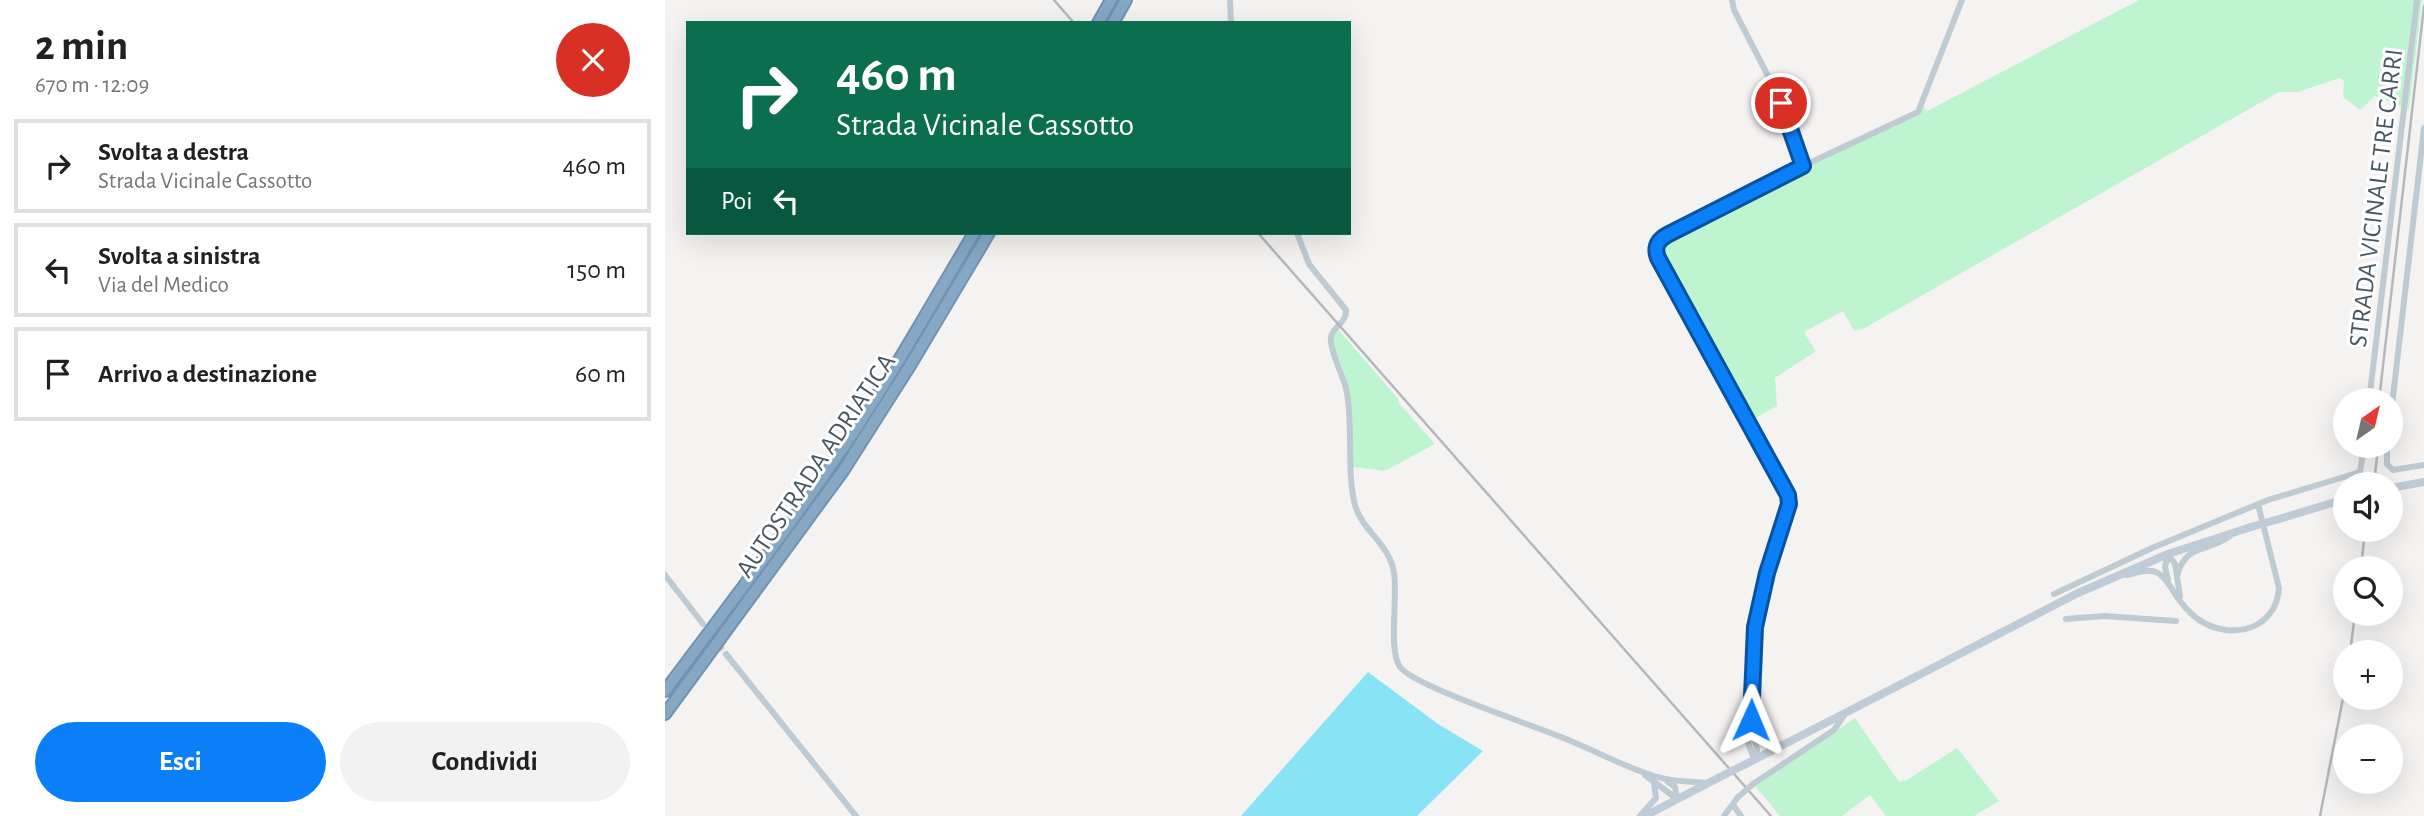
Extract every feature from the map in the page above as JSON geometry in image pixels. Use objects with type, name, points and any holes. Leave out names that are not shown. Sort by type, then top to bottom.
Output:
[{"type":"highway","points":[[1100,19],[1111,0]]},
{"type":"highway","points":[[1114,21],[1126,0]]},
{"type":"highway","name":"AUTOSTRADA ADRIATICA","points":[[665,691],[768,555],[830,467],[903,354],[973,235]]},
{"type":"highway","name":"AUTOSTRADA ADRIATICA","points":[[665,714],[843,471],[988,235]]},
{"type":"main road","points":[[2403,486],[2424,482]]},
{"type":"main road","points":[[1643,816],[2059,602],[2111,578],[2168,554],[2333,503]]},
{"type":"street","points":[[1230,0],[1231,21]]},
{"type":"street","points":[[1732,0],[1734,10],[1781,103],[1803,166]]},
{"type":"street","points":[[1754,759],[1749,747],[1755,627],[1767,573],[1789,504],[1788,495],[1658,258],[1656,248],[1658,242],[1667,235],[1803,166],[1918,112],[1962,0]]},
{"type":"street","name":"STRADA VICINALE TRE CARRI","points":[[2371,388],[2417,0]]},
{"type":"street","points":[[2394,388],[2424,128]]},
{"type":"street","points":[[1298,235],[1312,269],[1346,310],[1346,317],[1332,335],[1331,341],[1347,397],[1352,436],[1353,496],[1360,517],[1384,546],[1392,563],[1395,585],[1395,653],[1402,670],[1428,685],[1662,779],[1675,787],[1677,799]]},
{"type":"street","points":[[2054,594],[2165,542],[2258,504],[2301,488],[2360,472],[2363,458]]},
{"type":"street","points":[[2387,458],[2387,464],[2393,470],[2424,465]]},
{"type":"street","points":[[2111,578],[2150,571],[2161,575],[2183,605],[2206,625],[2229,630],[2255,626],[2272,611],[2278,597],[2278,579],[2258,504]]},
{"type":"street","points":[[2177,576],[2180,563],[2187,555],[2223,541],[2234,533]]},
{"type":"street","points":[[2168,554],[2175,564],[2183,605]]},
{"type":"street","points":[[2168,554],[2165,567],[2171,587]]},
{"type":"street","points":[[665,575],[702,624]]},
{"type":"street","points":[[2066,619],[2104,616],[2176,621]]},
{"type":"street","points":[[726,654],[856,816]]},
{"type":"street","points":[[1724,816],[1738,797],[1753,784],[1834,730],[1845,714]]},
{"type":"street","points":[[1751,720],[1757,750],[1754,759]]},
{"type":"street","points":[[1753,729],[1765,741],[1785,745]]},
{"type":"street","points":[[1643,772],[1677,799]]},
{"type":"street","points":[[1662,779],[1708,783]]},
{"type":"street","points":[[1643,816],[1656,798],[1653,782]]},
{"type":"street","points":[[1733,805],[1741,816]]},
{"type":"green space","points":[[2139,0],[2422,0],[2409,110],[2375,96],[2360,110],[2343,97],[2344,81],[2340,78],[2298,92],[2279,92],[1863,329],[1854,331],[1843,311],[1804,332],[1816,351],[1775,378],[1777,406],[1750,421],[1659,254],[1664,239],[1897,123],[1923,105],[1927,111],[1931,109]]},
{"type":"green space","points":[[1337,328],[1435,444],[1385,471],[1353,467],[1346,378],[1333,341]]},
{"type":"green space","points":[[1855,718],[1899,782],[1907,780],[1957,748],[1999,801],[1974,816],[1886,816],[1870,795],[1842,816],[1780,816],[1755,786]]},
{"type":"water","points":[[1368,672],[1438,724],[1483,751],[1417,816],[1241,816]]},
{"type":"tunnel","points":[[708,631],[726,654]]},
{"type":"railway","points":[[1054,0],[1072,21]]},
{"type":"railway","points":[[2380,388],[2424,6]]},
{"type":"railway","points":[[1260,235],[1771,816]]},
{"type":"railway","points":[[2375,472],[2377,458]]},
{"type":"railway","points":[[2362,556],[2364,542]]},
{"type":"railway","points":[[2352,640],[2353,626]]},
{"type":"railway","points":[[2320,816],[2341,710]]},
{"type":"route","points":[[1751,720],[1755,627],[1767,573],[1789,504],[1788,495],[1658,258],[1656,248],[1663,237],[1803,166],[1781,103]]}]
